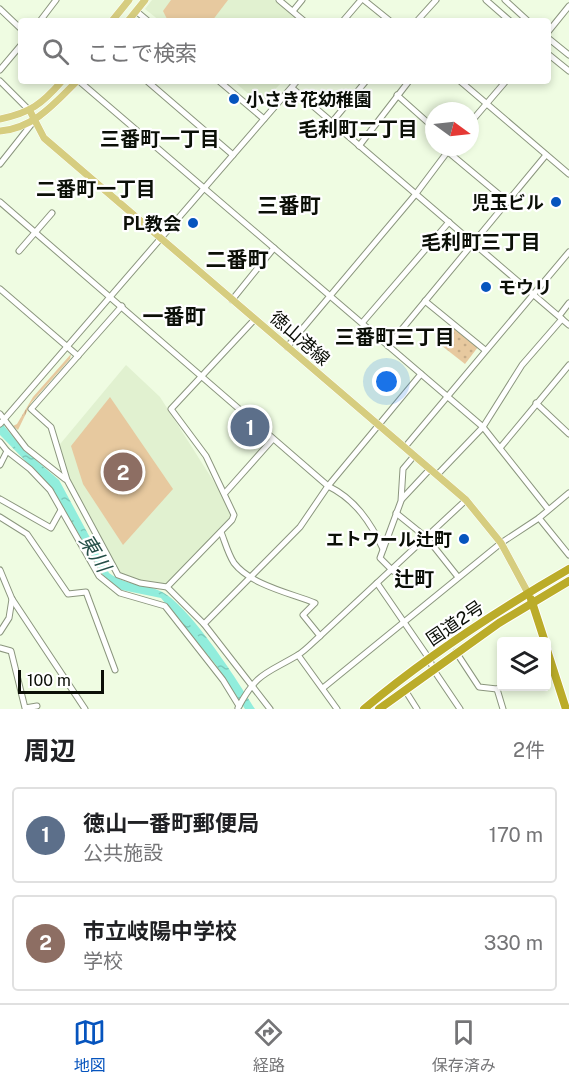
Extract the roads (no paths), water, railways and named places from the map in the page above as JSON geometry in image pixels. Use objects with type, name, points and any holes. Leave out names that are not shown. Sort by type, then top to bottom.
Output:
[{"type":"highway","name":"国道2号","points":[[381,709],[432,664],[528,593],[569,569]]},
{"type":"highway","name":"国道2号","points":[[364,709],[399,680],[456,652],[569,581]]},
{"type":"highway","points":[[528,593],[543,637]]},
{"type":"highway","points":[[551,675],[567,709]]},
{"type":"main road","points":[[130,18],[146,0]]},
{"type":"main road","points":[[114,18],[126,1],[136,11]]},
{"type":"main road","points":[[0,118],[30,111],[49,97],[60,84]]},
{"type":"main road","points":[[0,131],[16,128],[35,120],[75,84]]},
{"type":"main road","name":"徳山港線","points":[[30,111],[44,138],[466,500],[501,543],[528,593]]},
{"type":"street","points":[[42,18],[56,0]]},
{"type":"street","points":[[279,0],[301,18]]},
{"type":"street","points":[[293,11],[302,0]]},
{"type":"street","points":[[346,18],[363,0],[386,18]]},
{"type":"street","points":[[420,18],[435,0]]},
{"type":"street","points":[[486,0],[507,18]]},
{"type":"street","points":[[505,0],[525,18]]},
{"type":"street","points":[[551,28],[569,6]]},
{"type":"street","points":[[0,9],[18,26]]},
{"type":"street","points":[[136,11],[144,18]]},
{"type":"street","points":[[551,40],[569,55]]},
{"type":"street","points":[[0,70],[18,49]]},
{"type":"street","points":[[551,56],[569,71]]},
{"type":"street","points":[[0,81],[30,111]]},
{"type":"street","points":[[82,84],[483,428],[548,509]]},
{"type":"street","points":[[150,84],[233,155]]},
{"type":"street","points":[[223,84],[264,119]]},
{"type":"street","points":[[67,480],[26,448],[1,419],[295,84]]},
{"type":"street","points":[[332,122],[364,84]]},
{"type":"street","points":[[359,146],[406,84]]},
{"type":"street","points":[[464,84],[569,174]]},
{"type":"street","points":[[479,112],[503,84]]},
{"type":"street","points":[[292,88],[569,325]]},
{"type":"street","points":[[397,95],[425,120]]},
{"type":"street","points":[[0,164],[35,120]]},
{"type":"street","points":[[388,346],[546,155]]},
{"type":"street","points":[[287,347],[415,195],[444,156]]},
{"type":"street","points":[[457,156],[508,202]]},
{"type":"street","points":[[0,202],[122,306],[199,377],[328,486],[344,494],[372,525],[383,549]]},
{"type":"street","points":[[19,251],[52,213]]},
{"type":"street","points":[[362,323],[449,222]]},
{"type":"street","points":[[232,300],[274,248]]},
{"type":"street","points":[[405,447],[569,252]]},
{"type":"street","points":[[0,289],[78,356]]},
{"type":"street","points":[[425,301],[485,350]]},
{"type":"street","points":[[437,475],[483,428],[522,365],[569,303]]},
{"type":"street","points":[[122,306],[31,410],[51,427],[67,480],[118,575],[140,584],[166,587],[204,624],[270,709]]},
{"type":"street","points":[[166,587],[221,532],[234,515],[206,456],[171,408],[255,319]]},
{"type":"street","points":[[500,448],[568,367]]},
{"type":"street","points":[[204,624],[300,527],[328,486],[421,374]]},
{"type":"street","points":[[536,403],[569,434]]},
{"type":"street","points":[[225,493],[273,439]]},
{"type":"street","points":[[0,442],[7,451],[44,483],[103,581],[120,593],[165,606],[223,680],[238,707]]},
{"type":"street","points":[[0,465],[7,451]]},
{"type":"street","points":[[393,571],[380,558],[401,501],[403,469],[414,456]]},
{"type":"street","points":[[401,501],[430,469]]},
{"type":"street","points":[[323,688],[458,577],[569,493]]},
{"type":"street","points":[[0,499],[51,528],[61,510]]},
{"type":"street","points":[[238,707],[251,684],[262,674],[298,655],[393,571],[466,500]]},
{"type":"street","points":[[396,513],[427,538],[458,577]]},
{"type":"street","points":[[0,517],[27,534],[68,594],[86,592],[116,670]]},
{"type":"street","points":[[538,518],[569,555]]},
{"type":"street","points":[[221,532],[232,561],[250,577],[315,603],[303,615],[320,636]]},
{"type":"street","points":[[0,570],[12,599],[85,709]]},
{"type":"street","points":[[377,583],[460,709]]},
{"type":"street","points":[[0,632],[9,618],[12,599]]},
{"type":"street","points":[[0,648],[11,651],[26,708],[37,705]]},
{"type":"street","points":[[456,652],[479,687],[497,689]]},
{"type":"street","points":[[298,655],[337,709]]},
{"type":"street","points":[[405,690],[417,709]]},
{"type":"street","points":[[498,691],[503,709]]},
{"type":"water","name":"東川","points":[[0,421],[24,450],[59,480],[109,573],[123,580],[153,588],[171,598],[212,644],[255,709],[245,709],[216,665],[161,598],[122,590],[106,580],[51,487],[0,435]]},
{"type":"place","name":"小さき花幼稚園","points":[[234,99]]},
{"type":"place","name":"児玉ビル","points":[[556,202]]},
{"type":"place","name":"PL教会","points":[[193,223]]},
{"type":"place","name":"モウリ","points":[[486,287]]},
{"type":"place","name":"徳山一番町郵便局","points":[[250,427]]},
{"type":"place","name":"市立岐陽中学校","points":[[123,472]]},
{"type":"place","name":"エトワール辻町","points":[[464,539]]},
{"type":"district","name":"毛利町二丁目","points":[[358,129]]},
{"type":"district","name":"三番町一丁目","points":[[160,139]]},
{"type":"district","name":"二番町一丁目","points":[[96,189]]},
{"type":"district","name":"三番町","points":[[289,205]]},
{"type":"district","name":"毛利町三丁目","points":[[481,242]]},
{"type":"district","name":"二番町","points":[[237,259]]},
{"type":"district","name":"一番町","points":[[174,316]]},
{"type":"district","name":"三番町三丁目","points":[[395,337]]},
{"type":"district","name":"辻町","points":[[414,579]]}]
